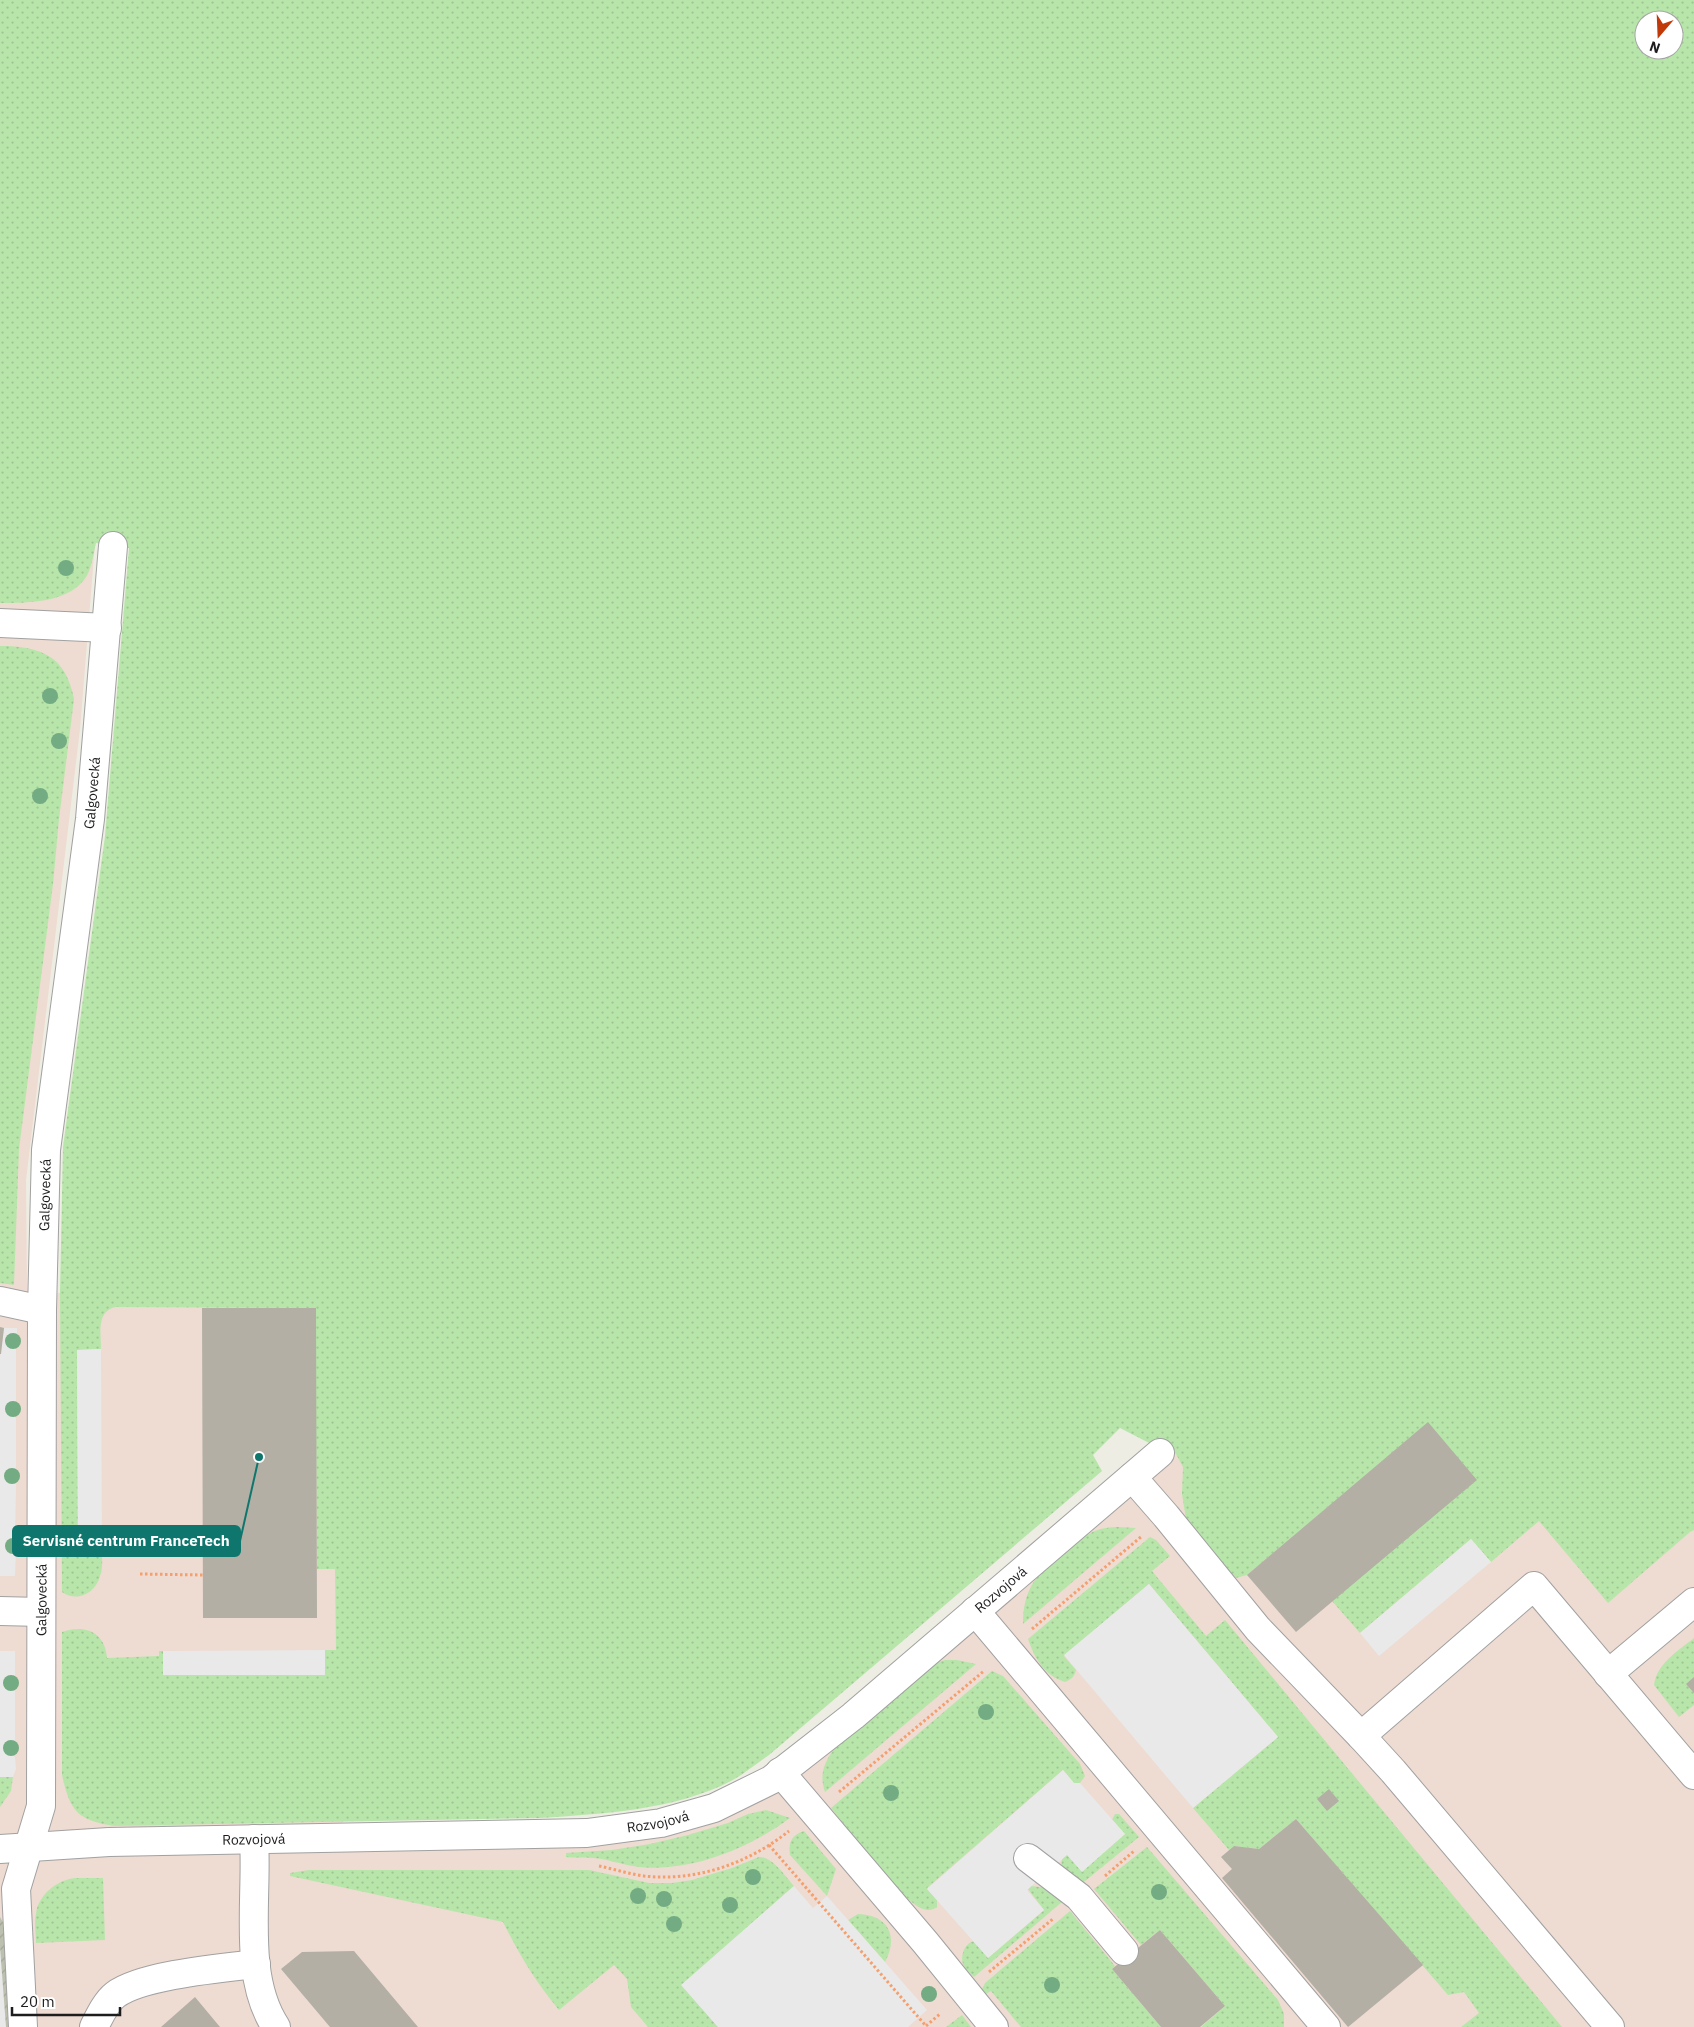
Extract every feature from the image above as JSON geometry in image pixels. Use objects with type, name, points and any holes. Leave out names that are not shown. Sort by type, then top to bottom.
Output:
[{"type":"street","name":"Galgovecká","points":[[28,1847],[41,1806],[42,1310],[46,1150],[90,819],[113,546]]},
{"type":"street","points":[[0,623],[107,628]]},
{"type":"street","points":[[0,1300],[42,1310]]},
{"type":"street","name":"Rozvojová","points":[[0,1849],[109,1842],[587,1834],[661,1823],[714,1808],[771,1780],[853,1716],[1160,1453]]},
{"type":"street","points":[[1132,1477],[1258,1630],[1361,1736],[1610,2027]]},
{"type":"street","points":[[1361,1736],[1534,1586],[1694,1775]]},
{"type":"street","points":[[1608,1674],[1694,1602]]},
{"type":"street","points":[[0,1611],[41,1612]]},
{"type":"street","points":[[975,1611],[1160,1830],[1321,2025]]},
{"type":"street","points":[[780,1772],[926,1942],[994,2027]]},
{"type":"street","points":[[254,1840],[254,1940],[256,1964],[260,1992],[276,2027]]},
{"type":"street","points":[[23,2027],[16,1889],[28,1847]]},
{"type":"street","points":[[1028,1858],[1079,1897],[1124,1951]]},
{"type":"street","points":[[94,2027],[112,1996],[129,1986],[212,1969],[256,1964]]},
{"type":"path","points":[[593,1865],[644,1876],[678,1876],[714,1870],[757,1853],[814,1812],[866,1770],[1166,1516]]},
{"type":"path","points":[[140,1574],[203,1575]]},
{"type":"path","points":[[770,1845],[926,2026],[1160,1830]]},
{"type":"shaded area","points":[[0,272],[95,543],[80,729],[26,1180],[27,1291],[60,1293],[332,1292],[343,1838],[587,1833],[771,1780],[1160,1453],[1694,1365],[1694,2027],[0,2027]]},
{"type":"shaded area","points":[[4,1328],[17,1328],[17,1335],[8,1341],[16,1348],[16,1402],[8,1409],[16,1418],[16,1469],[7,1477],[16,1484],[15,1540],[8,1547],[16,1552],[15,1576],[0,1576],[0,1357]]},
{"type":"shaded area","points":[[101,1349],[102,1552],[78,1552],[77,1350]]},
{"type":"shaded area","points":[[1471,1539],[1491,1562],[1379,1656],[1360,1633]]},
{"type":"shaded area","points":[[1149,1584],[1278,1737],[1193,1808],[1064,1655]]},
{"type":"shaded area","points":[[325,1650],[325,1675],[163,1675],[163,1651]]},
{"type":"shaded area","points":[[0,1651],[15,1651],[15,1676],[6,1682],[15,1691],[15,1741],[5,1749],[15,1757],[16,1769],[13,1777],[0,1777]]},
{"type":"shaded area","points":[[1063,1770],[1074,1783],[1080,1783],[1125,1834],[1082,1872],[1067,1855],[1027,1890],[1044,1910],[988,1958],[927,1889]]},
{"type":"shaded area","points":[[794,1886],[813,1908],[827,1896],[927,2010],[908,2027],[718,2027],[681,1985]]},
{"type":"shaded area","points":[[0,1917],[4,1924],[8,2027],[0,2027]]},
{"type":"shaded area","points":[[0,1947],[6,2027],[0,2027]]},
{"type":"green space","points":[[0,0],[1694,0],[1694,1530],[1608,1603],[1539,1521],[1491,1562],[1471,1539],[1360,1633],[1332,1601],[1428,1423],[1247,1575],[1236,1578],[1208,1550],[1186,1519],[1182,1494],[1183,1467],[1176,1454],[1155,1446],[1120,1428],[1093,1455],[1102,1471],[769,1755],[731,1781],[709,1791],[638,1809],[540,1818],[114,1826],[101,1824],[83,1817],[77,1812],[68,1797],[62,1775],[62,1632],[78,1629],[92,1632],[102,1642],[107,1658],[159,1656],[159,1651],[163,1651],[163,1675],[325,1674],[325,1650],[336,1650],[335,1569],[317,1569],[315,1308],[116,1307],[110,1309],[102,1318],[100,1330],[101,1349],[77,1350],[78,1551],[102,1552],[102,1570],[98,1582],[85,1595],[74,1597],[62,1592],[60,1293],[63,1147],[105,836],[129,548],[96,543],[89,572],[76,588],[56,597],[22,603],[0,603]]},
{"type":"green space","points":[[0,646],[28,648],[49,656],[58,663],[65,673],[74,699],[53,884],[19,1149],[14,1285],[0,1283]]},
{"type":"green space","points":[[1103,1528],[1136,1528],[1023,1624],[1026,1598],[1037,1578],[1072,1546],[1089,1534]]},
{"type":"green space","points":[[1150,1537],[1156,1540],[1170,1556],[1152,1571],[1206,1636],[1225,1620],[1562,2027],[1461,2027],[1479,2013],[1464,1992],[1448,1995],[1296,1819],[1259,1849],[1234,1846],[1229,1850],[1193,1808],[1278,1737],[1149,1584],[1064,1656],[1076,1670],[1071,1679],[1065,1682],[1046,1671],[1034,1653],[1028,1639]]},
{"type":"green space","points":[[1694,1638],[1694,1705],[1679,1717],[1654,1685],[1659,1670],[1664,1664]]},
{"type":"green space","points":[[945,1660],[957,1660],[976,1664],[825,1792],[822,1780],[824,1769],[828,1758],[835,1748],[933,1664]]},
{"type":"green space","points":[[992,1671],[1003,1676],[1080,1764],[1085,1776],[1080,1783],[1074,1783],[1063,1770],[927,1888],[937,1900],[937,1907],[925,1910],[901,1893],[831,1808]]},
{"type":"green space","points":[[0,1777],[13,1777],[11,1791],[0,1807]]},
{"type":"green space","points":[[766,1810],[790,1818],[756,1839],[718,1856],[699,1862],[659,1868],[639,1867],[599,1859],[566,1857],[566,1853],[612,1850],[650,1844],[688,1835],[728,1823],[748,1814]]},
{"type":"green space","points":[[1115,1814],[1119,1814],[1139,1837],[1079,1886],[1061,1866],[1062,1859],[1067,1854],[1082,1871],[1125,1834],[1112,1820]]},
{"type":"green space","points":[[804,1831],[836,1869],[827,1896],[790,1855],[792,1840],[796,1835]]},
{"type":"green space","points":[[1147,1847],[1278,2000],[1284,2014],[1284,2027],[1201,2027],[1225,2006],[1160,1930],[1141,1945],[1094,1889]]},
{"type":"green space","points":[[759,1857],[769,1860],[774,1864],[794,1886],[682,1985],[718,2027],[648,2027],[631,2007],[627,1979],[614,1965],[559,2010],[528,1968],[503,1922],[290,1876],[290,1873],[309,1870],[589,1870],[649,1883],[672,1883],[692,1880],[732,1868]]},
{"type":"green space","points":[[75,1878],[103,1878],[105,1940],[36,1943],[35,1917],[40,1901],[55,1885]]},
{"type":"green space","points":[[1031,1886],[1047,1888],[1062,1902],[974,1977],[965,1968],[962,1961],[964,1950],[968,1944],[974,1941],[988,1958],[1044,1910],[1028,1889]]},
{"type":"green space","points":[[1070,1911],[1115,1966],[1112,1969],[1161,2027],[1021,2027],[991,1991],[986,1994],[982,1989],[985,1983]]},
{"type":"green space","points":[[858,1914],[877,1918],[888,1929],[891,1936],[891,1944],[885,1962],[848,1920]]},
{"type":"green space","points":[[962,2015],[971,2027],[946,2027]]},
{"type":"building","points":[[202,1308],[316,1308],[317,1618],[203,1618]]},
{"type":"building","points":[[0,1327],[4,1328],[1,1354],[0,1354]]},
{"type":"building","points":[[1428,1422],[1477,1480],[1296,1632],[1247,1575]]},
{"type":"building","points":[[1694,1677],[1694,1693],[1686,1684]]},
{"type":"building","points":[[1329,1789],[1339,1801],[1327,1811],[1317,1799]]},
{"type":"building","points":[[1296,1819],[1423,1965],[1348,2027],[1222,1878],[1232,1869],[1221,1857],[1234,1846],[1259,1849]]},
{"type":"building","points":[[1160,1930],[1225,2006],[1200,2027],[1161,2027],[1112,1969]]},
{"type":"building","points":[[354,1951],[418,2027],[330,2027],[281,1969],[302,1952]]},
{"type":"building","points":[[195,1997],[220,2027],[161,2027]]},
{"type":"place","name":"Servisné centrum FranceTech","points":[[259,1457]]}]
